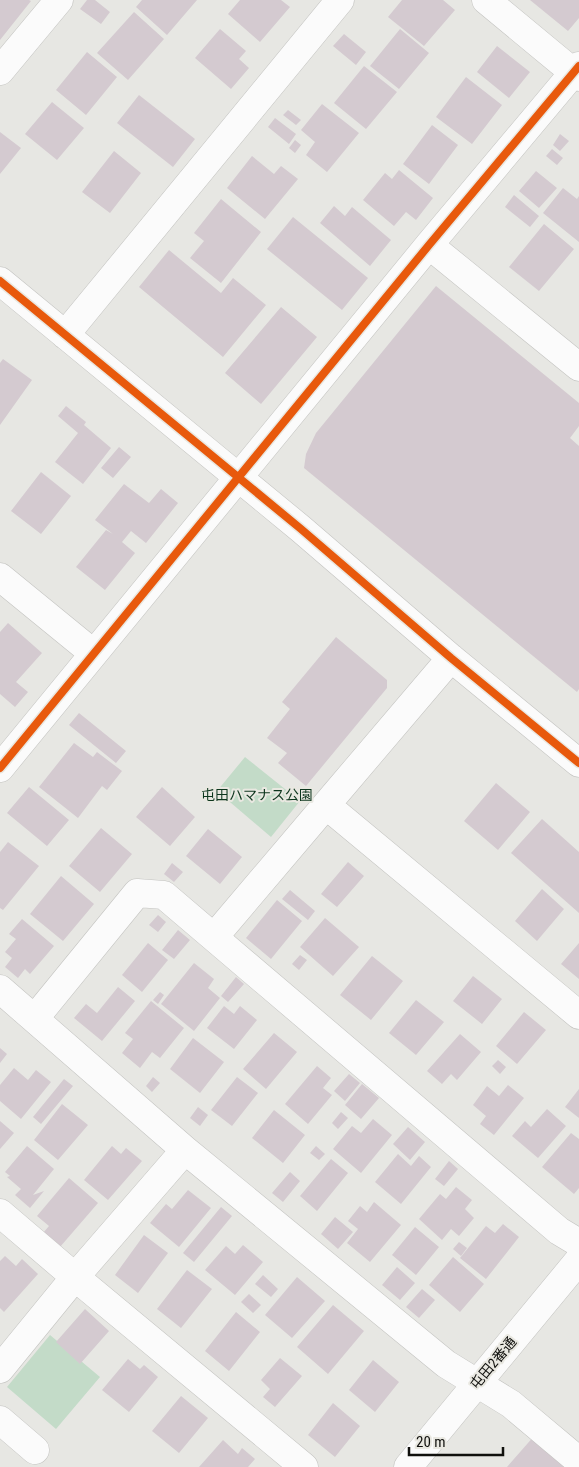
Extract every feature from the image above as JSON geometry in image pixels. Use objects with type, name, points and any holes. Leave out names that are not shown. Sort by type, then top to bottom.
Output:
[{"type":"street","points":[[0,71],[59,0]]},
{"type":"street","points":[[65,335],[340,0]]},
{"type":"street","points":[[0,768],[429,245],[577,72],[486,0]]},
{"type":"street","points":[[429,245],[579,367]]},
{"type":"street","points":[[0,281],[239,477],[451,658],[579,763]]},
{"type":"street","points":[[0,577],[93,654]]},
{"type":"street","points":[[214,937],[451,658]]},
{"type":"street","points":[[326,805],[579,1015]]},
{"type":"street","points":[[35,1018],[137,893],[164,894],[558,1231],[579,1243]]},
{"type":"street","points":[[0,989],[185,1150],[446,1364],[511,1404],[579,1461]]},
{"type":"street","points":[[0,1369],[185,1150]]},
{"type":"street","points":[[0,1213],[75,1278],[304,1467]]},
{"type":"street","name":"屯田2番通","points":[[408,1467],[579,1260]]},
{"type":"street","points":[[0,1420],[35,1450]]},
{"type":"green space","name":"屯田ハマナス公園","points":[[245,757],[300,801],[271,837],[217,791]]},
{"type":"green space","points":[[50,1335],[100,1377],[56,1429],[7,1387]]},
{"type":"building","points":[[0,0],[31,1],[0,40]]},
{"type":"building","points":[[87,0],[95,0],[110,12],[101,24],[80,9]]},
{"type":"building","points":[[142,0],[197,0],[167,35],[136,7]]},
{"type":"building","points":[[240,0],[281,0],[290,7],[260,42],[228,14]]},
{"type":"building","points":[[402,0],[443,0],[455,10],[424,46],[388,17]]},
{"type":"building","points":[[530,0],[579,0],[579,18],[568,31]]},
{"type":"building","points":[[134,12],[164,39],[128,80],[97,53]]},
{"type":"building","points":[[220,29],[246,51],[239,59],[249,68],[231,89],[195,58]]},
{"type":"building","points":[[400,29],[429,53],[399,89],[370,66]]},
{"type":"building","points":[[344,34],[366,52],[356,65],[333,46]]},
{"type":"building","points":[[497,46],[530,72],[509,98],[477,72]]},
{"type":"building","points":[[87,52],[117,77],[86,115],[56,90]]},
{"type":"building","points":[[364,66],[397,92],[366,129],[334,103]]},
{"type":"building","points":[[466,77],[502,105],[472,144],[436,117]]},
{"type":"building","points":[[139,95],[195,139],[173,167],[117,123]]},
{"type":"building","points":[[52,102],[84,128],[57,160],[25,134]]},
{"type":"building","points":[[322,104],[359,133],[327,172],[306,155],[315,142],[301,130]]},
{"type":"building","points":[[288,110],[301,120],[296,125],[283,115]]},
{"type":"building","points":[[275,118],[296,134],[289,144],[268,127]]},
{"type":"building","points":[[432,125],[458,145],[429,184],[403,164]]},
{"type":"building","points":[[0,132],[21,148],[0,174]]},
{"type":"building","points":[[560,134],[569,141],[560,151],[553,145]]},
{"type":"building","points":[[295,140],[301,145],[295,153],[289,148]]},
{"type":"building","points":[[552,149],[563,158],[557,165],[546,156]]},
{"type":"building","points":[[114,151],[141,173],[110,213],[82,192]]},
{"type":"building","points":[[252,156],[274,174],[281,166],[298,179],[265,219],[227,188]]},
{"type":"building","points":[[399,170],[433,198],[416,220],[406,212],[394,226],[363,200],[385,173],[392,179]]},
{"type":"building","points":[[536,171],[557,188],[539,208],[519,191]]},
{"type":"building","points":[[563,188],[577,199],[579,196],[579,242],[543,213]]},
{"type":"building","points":[[514,195],[539,216],[530,227],[505,207]]},
{"type":"building","points":[[221,199],[261,232],[221,283],[190,258],[204,241],[194,233]]},
{"type":"building","points":[[334,206],[345,216],[352,207],[391,240],[370,266],[320,223]]},
{"type":"building","points":[[293,217],[368,278],[342,310],[267,249]]},
{"type":"building","points":[[544,224],[574,249],[539,291],[509,267]]},
{"type":"building","points":[[169,250],[221,293],[233,278],[266,305],[223,357],[139,287]]},
{"type":"building","points":[[436,286],[579,403],[579,426],[570,438],[579,446],[579,689],[577,692],[304,468],[306,454],[316,433]]},
{"type":"building","points":[[281,307],[317,337],[261,404],[225,373]]},
{"type":"building","points":[[3,359],[32,380],[0,425],[0,363]]},
{"type":"building","points":[[66,406],[86,422],[84,425],[111,448],[83,484],[55,462],[78,433],[58,416]]},
{"type":"building","points":[[119,447],[131,457],[113,478],[101,468]]},
{"type":"building","points":[[41,472],[71,496],[41,534],[11,511]]},
{"type":"building","points":[[124,484],[149,503],[161,489],[178,503],[146,543],[131,531],[122,542],[135,553],[105,590],[76,567],[106,530],[113,534],[95,520]]},
{"type":"building","points":[[8,623],[42,653],[16,682],[28,692],[15,707],[0,694],[0,632]]},
{"type":"building","points":[[336,637],[387,680],[387,688],[306,786],[278,763],[287,753],[267,738],[290,709],[282,702]]},
{"type":"building","points":[[79,713],[126,751],[116,763],[69,725]]},
{"type":"building","points":[[74,743],[93,757],[97,752],[122,771],[107,790],[102,786],[78,818],[39,787]]},
{"type":"building","points":[[496,783],[530,812],[498,850],[464,821]]},
{"type":"building","points":[[29,787],[69,820],[47,846],[7,813]]},
{"type":"building","points":[[162,787],[195,817],[170,846],[136,817]]},
{"type":"building","points":[[542,819],[579,852],[579,913],[511,853]]},
{"type":"building","points":[[101,828],[132,854],[100,892],[69,866]]},
{"type":"building","points":[[208,829],[242,857],[220,884],[186,856]]},
{"type":"building","points":[[8,842],[39,866],[3,910],[0,908],[0,852]]},
{"type":"building","points":[[348,862],[364,876],[337,907],[321,894]]},
{"type":"building","points":[[172,863],[183,872],[174,882],[164,874]]},
{"type":"building","points":[[61,876],[94,904],[63,941],[30,914]]},
{"type":"building","points":[[542,889],[564,909],[537,941],[515,921]]},
{"type":"building","points":[[290,890],[315,911],[308,920],[282,899]]},
{"type":"building","points":[[277,900],[302,921],[271,959],[246,938]]},
{"type":"building","points":[[158,915],[166,922],[158,932],[149,925]]},
{"type":"building","points":[[325,918],[359,947],[333,976],[300,947]]},
{"type":"building","points":[[22,919],[54,946],[30,974],[25,969],[18,978],[5,967],[12,958],[5,952],[16,939],[9,934]]},
{"type":"building","points":[[178,930],[190,940],[174,959],[162,950]]},
{"type":"building","points":[[148,943],[168,960],[142,992],[122,975]]},
{"type":"building","points":[[579,943],[579,979],[561,964]]},
{"type":"building","points":[[300,955],[307,960],[299,970],[292,964]]},
{"type":"building","points":[[372,956],[403,981],[371,1020],[340,995]]},
{"type":"building","points":[[194,963],[214,979],[208,988],[220,998],[194,1031],[161,1004]]},
{"type":"building","points":[[473,976],[502,999],[482,1024],[453,1001]]},
{"type":"building","points":[[236,977],[244,984],[228,1002],[221,996]]},
{"type":"building","points":[[118,987],[135,1001],[102,1041],[74,1018],[86,1004],[97,1013]]},
{"type":"building","points":[[160,992],[164,995],[158,1004],[153,1000]]},
{"type":"building","points":[[416,1000],[444,1022],[416,1055],[389,1033]]},
{"type":"building","points":[[151,1001],[184,1028],[160,1058],[152,1052],[140,1068],[122,1053],[133,1039],[125,1033]]},
{"type":"building","points":[[224,1006],[234,1014],[240,1006],[257,1020],[234,1049],[207,1028]]},
{"type":"building","points":[[524,1012],[546,1030],[517,1064],[496,1046]]},
{"type":"building","points":[[274,1033],[297,1052],[266,1089],[243,1069]]},
{"type":"building","points":[[460,1034],[481,1052],[457,1080],[451,1074],[442,1084],[427,1071]]},
{"type":"building","points":[[193,1038],[224,1062],[200,1093],[170,1069]]},
{"type":"building","points":[[0,1048],[7,1054],[0,1063]]},
{"type":"building","points":[[498,1060],[506,1067],[500,1074],[492,1066]]},
{"type":"building","points":[[317,1066],[331,1078],[323,1088],[332,1095],[308,1124],[285,1104]]},
{"type":"building","points":[[14,1068],[28,1080],[36,1070],[51,1082],[21,1119],[0,1101],[0,1085]]},
{"type":"building","points":[[349,1074],[360,1083],[345,1101],[334,1091]]},
{"type":"building","points":[[153,1077],[160,1083],[152,1092],[146,1086]]},
{"type":"building","points":[[237,1077],[258,1093],[232,1126],[211,1110]]},
{"type":"building","points":[[64,1079],[73,1086],[41,1124],[33,1117]]},
{"type":"building","points":[[362,1084],[379,1098],[361,1119],[345,1105]]},
{"type":"building","points":[[508,1085],[524,1098],[494,1135],[480,1124],[486,1116],[473,1105],[487,1086],[499,1096]]},
{"type":"building","points":[[579,1089],[579,1118],[565,1107]]},
{"type":"building","points":[[62,1104],[88,1125],[58,1160],[34,1140]]},
{"type":"building","points":[[198,1107],[208,1115],[200,1126],[190,1118]]},
{"type":"building","points":[[547,1109],[566,1126],[538,1158],[512,1136],[525,1121],[531,1127]]},
{"type":"building","points":[[274,1110],[305,1135],[283,1163],[252,1138]]},
{"type":"building","points":[[341,1112],[348,1118],[338,1129],[332,1123]]},
{"type":"building","points":[[373,1119],[392,1135],[361,1173],[333,1149],[352,1126],[361,1133]]},
{"type":"building","points":[[0,1121],[14,1133],[0,1149]]},
{"type":"building","points":[[408,1127],[425,1142],[410,1160],[393,1144]]},
{"type":"building","points":[[571,1133],[579,1139],[579,1188],[574,1194],[542,1167]]},
{"type":"building","points":[[27,1146],[54,1169],[33,1195],[44,1191],[30,1208],[15,1195],[21,1189],[7,1177],[10,1176],[5,1172]]},
{"type":"building","points":[[112,1146],[121,1154],[126,1148],[142,1161],[108,1200],[84,1180]]},
{"type":"building","points":[[316,1146],[325,1154],[319,1160],[310,1153]]},
{"type":"building","points":[[398,1154],[411,1166],[419,1156],[431,1167],[401,1204],[375,1182]]},
{"type":"building","points":[[331,1159],[348,1173],[317,1211],[300,1196]]},
{"type":"building","points":[[449,1161],[458,1169],[444,1186],[435,1179]]},
{"type":"building","points":[[290,1172],[300,1181],[283,1202],[272,1193]]},
{"type":"building","points":[[69,1178],[98,1203],[60,1247],[43,1233],[49,1226],[37,1216]]},
{"type":"building","points":[[456,1187],[472,1200],[465,1209],[474,1218],[459,1236],[451,1229],[442,1240],[419,1219],[440,1194],[446,1199]]},
{"type":"building","points":[[188,1190],[211,1208],[179,1247],[150,1223],[166,1204],[172,1209]]},
{"type":"building","points":[[374,1202],[401,1225],[370,1262],[347,1243],[358,1229],[348,1221],[360,1206],[367,1212]]},
{"type":"building","points":[[221,1207],[232,1216],[194,1262],[183,1253]]},
{"type":"building","points":[[335,1217],[353,1232],[338,1249],[321,1234]]},
{"type":"building","points":[[503,1224],[519,1237],[486,1279],[460,1258],[486,1226],[495,1233]]},
{"type":"building","points":[[415,1227],[439,1247],[416,1275],[392,1255]]},
{"type":"building","points":[[144,1235],[168,1253],[138,1293],[115,1275]]},
{"type":"building","points":[[459,1242],[467,1248],[461,1256],[453,1249]]},
{"type":"building","points":[[243,1245],[263,1262],[235,1295],[205,1270],[226,1246],[235,1254]]},
{"type":"building","points":[[5,1256],[16,1266],[22,1259],[38,1274],[4,1312],[0,1308],[0,1261]]},
{"type":"building","points":[[453,1257],[484,1284],[460,1312],[429,1285]]},
{"type":"building","points":[[397,1267],[415,1283],[400,1300],[382,1285]]},
{"type":"building","points":[[187,1270],[212,1289],[181,1328],[157,1309]]},
{"type":"building","points":[[263,1275],[278,1289],[271,1297],[255,1284]]},
{"type":"building","points":[[297,1277],[325,1301],[292,1338],[265,1315]]},
{"type":"building","points":[[422,1289],[435,1300],[419,1318],[406,1307]]},
{"type":"building","points":[[249,1294],[261,1305],[253,1313],[241,1302]]},
{"type":"building","points":[[333,1305],[364,1331],[328,1374],[297,1347]]},
{"type":"building","points":[[85,1309],[109,1331],[80,1364],[56,1342]]},
{"type":"building","points":[[236,1312],[260,1332],[229,1371],[205,1351]]},
{"type":"building","points":[[280,1358],[302,1376],[275,1407],[263,1397],[270,1389],[261,1380]]},
{"type":"building","points":[[128,1359],[140,1369],[144,1365],[158,1377],[129,1412],[102,1390]]},
{"type":"building","points":[[373,1360],[399,1382],[375,1412],[349,1390]]},
{"type":"building","points":[[181,1396],[208,1418],[179,1453],[152,1431]]},
{"type":"building","points":[[333,1403],[360,1426],[335,1457],[308,1435]]},
{"type":"building","points":[[535,1435],[573,1467],[507,1467]]},
{"type":"building","points":[[223,1440],[238,1454],[242,1448],[255,1459],[248,1467],[199,1467]]},
{"type":"cycle path","points":[[0,768],[429,245],[579,66]]},
{"type":"cycle path","points":[[0,281],[301,529],[451,658],[579,763]]}]
